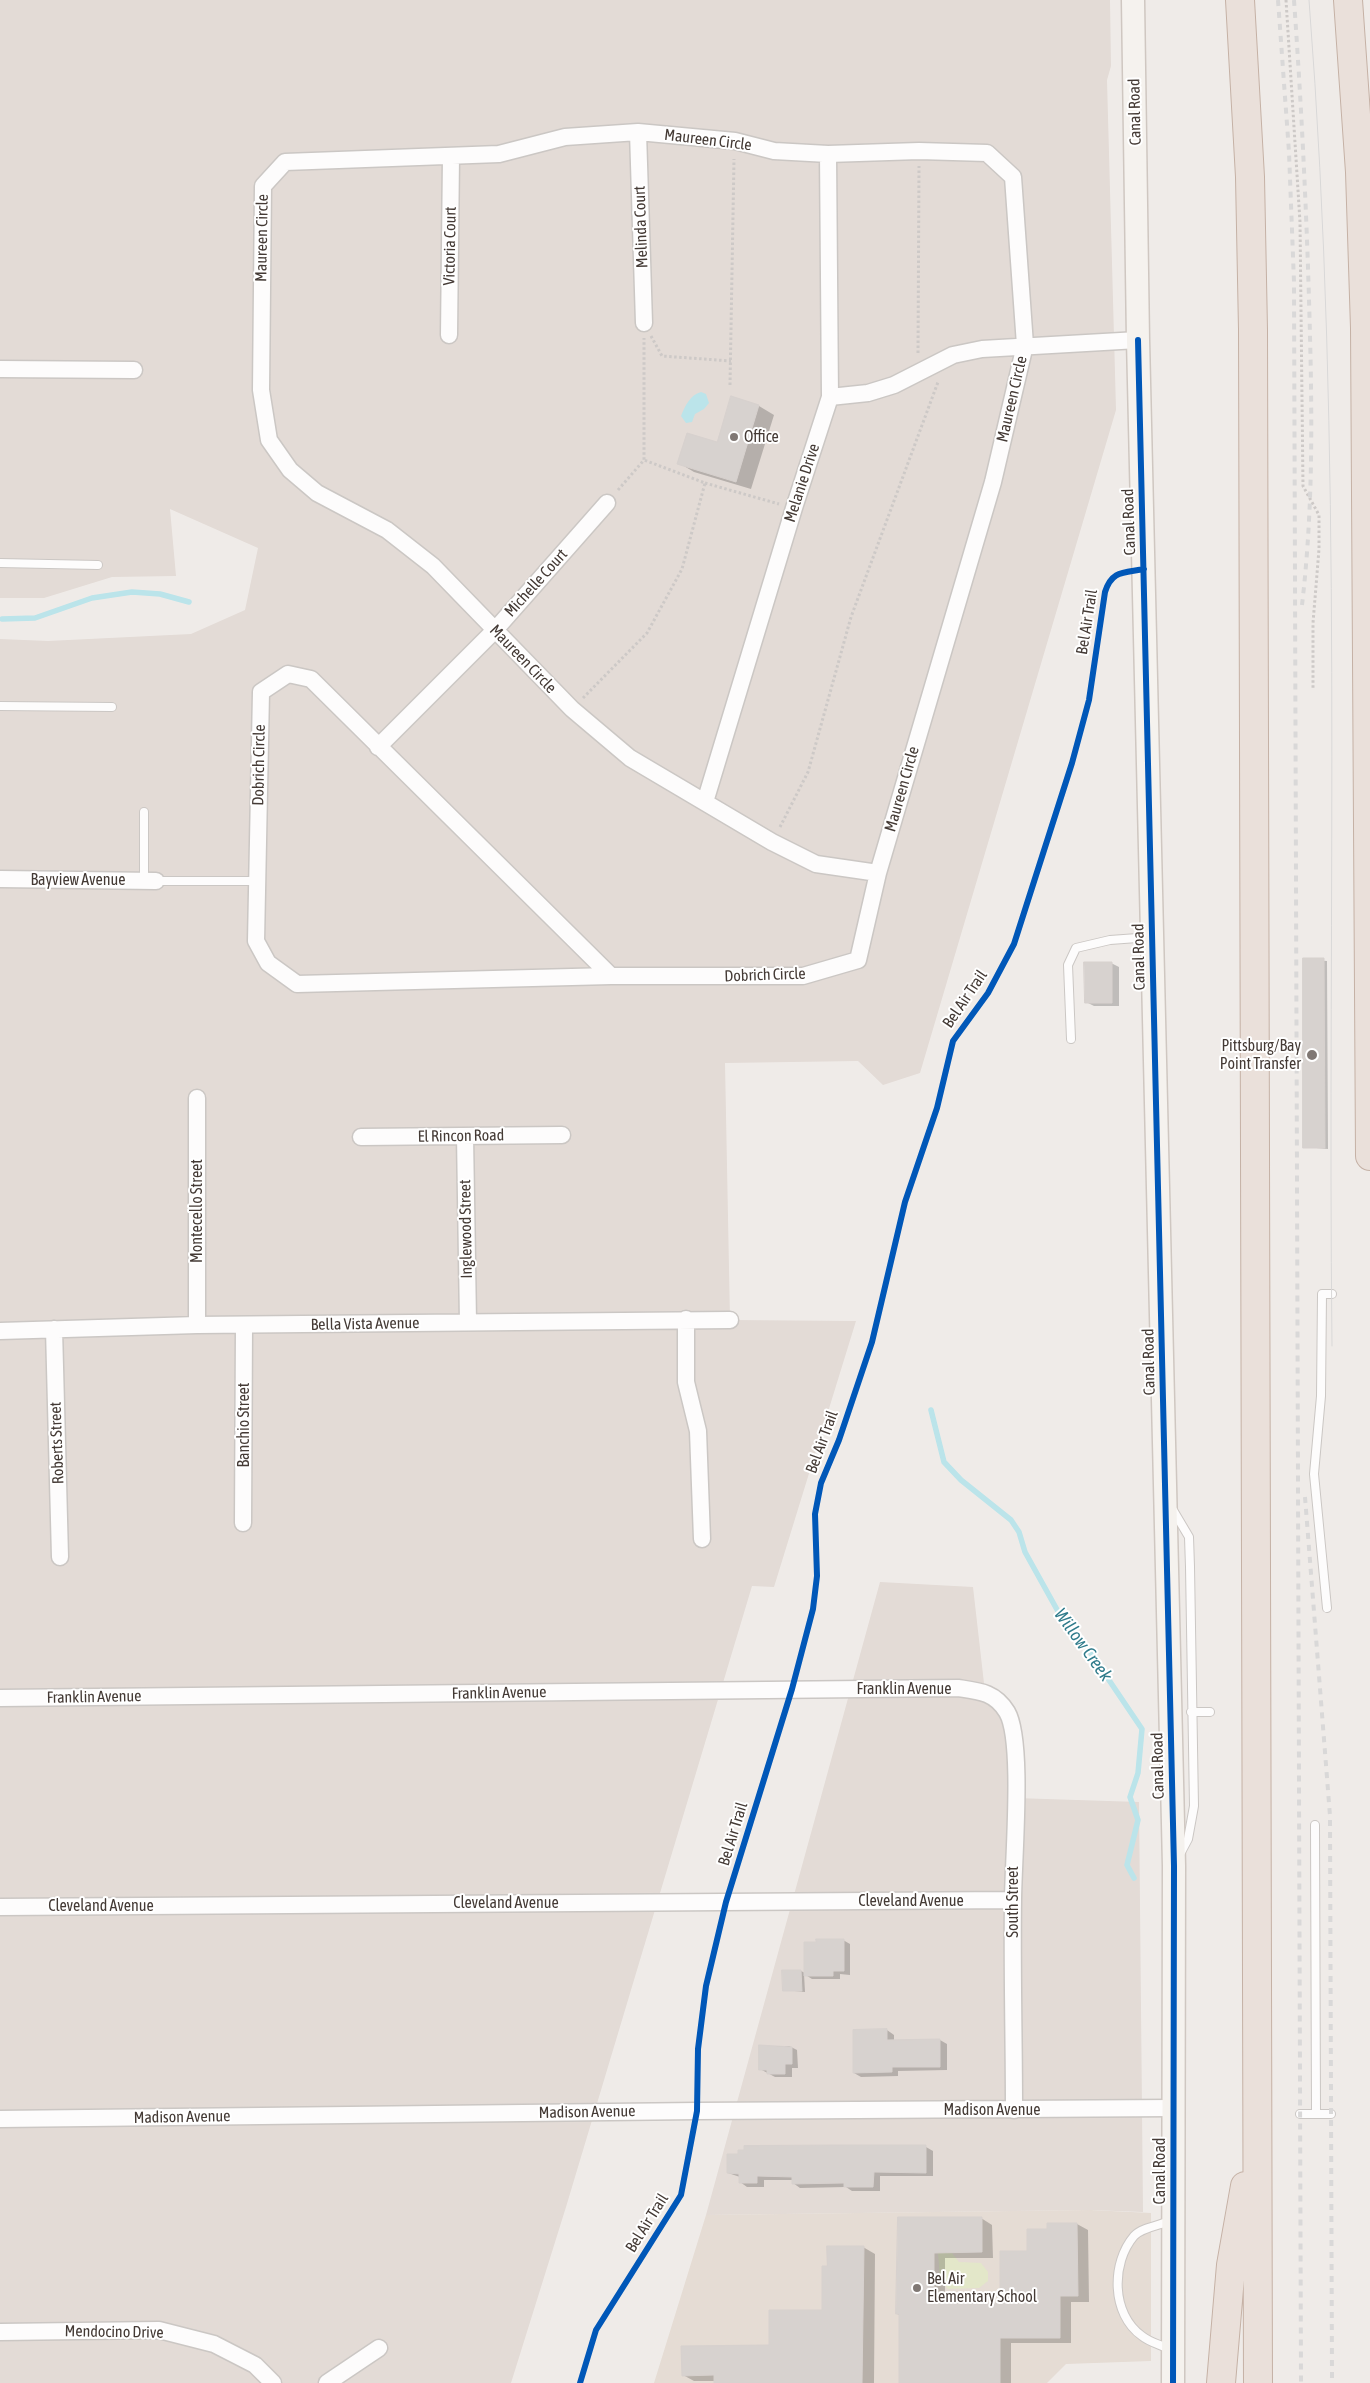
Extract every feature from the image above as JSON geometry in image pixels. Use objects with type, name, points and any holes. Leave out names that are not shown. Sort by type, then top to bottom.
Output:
[{"type":"highway","points":[[1240,0],[1250,177],[1253,340],[1258,2383]]},
{"type":"highway","points":[[1348,0],[1360,172],[1365,328],[1370,1156]]},
{"type":"highway","points":[[1222,2383],[1230,2265],[1258,2118]]},
{"type":"street","name":"Canal Road","points":[[1133,0],[1138,340],[1174,1866],[1174,2351],[1170,2382]]},
{"type":"street","name":"Maureen Circle","points":[[638,132],[735,141],[774,150],[828,154],[919,151],[987,153],[1013,177],[1025,345],[992,482],[878,873],[816,864],[772,842],[630,758],[572,709],[433,566],[387,530],[317,493],[290,470],[269,440],[261,390],[263,186],[285,162],[499,154],[565,137],[638,132]]},
{"type":"street","name":"Melinda Court","points":[[638,132],[644,323]]},
{"type":"street","name":"Melanie Drive","points":[[705,802],[794,508],[830,397],[828,154]]},
{"type":"street","name":"Victoria Court","points":[[449,335],[451,157]]},
{"type":"street","points":[[830,397],[868,393],[885,388],[947,358],[982,349],[1025,345],[1138,340]]},
{"type":"street","points":[[0,369],[134,370]]},
{"type":"street","name":"Michelle Court","points":[[378,747],[495,630],[607,503]]},
{"type":"street","name":"Dobrich Circle","points":[[611,976],[311,679],[288,674],[261,692],[256,941],[268,963],[297,984],[611,976],[803,976],[858,960],[878,873]]},
{"type":"street","name":"Bayview Avenue","points":[[0,880],[150,881]]},
{"type":"street","name":"Montecello Street","points":[[198,1098],[198,1325]]},
{"type":"street","name":"El Rincon Road","points":[[361,1136],[562,1135]]},
{"type":"street","name":"Inglewood Street","points":[[465,1136],[468,1322]]},
{"type":"street","points":[[686,1320],[686,1382],[698,1431],[702,1539]]},
{"type":"street","name":"Bella Vista Avenue","points":[[0,1331],[198,1325],[730,1320]]},
{"type":"street","name":"Banchio Street","points":[[243,1523],[244,1326]]},
{"type":"street","name":"Roberts Street","points":[[54,1329],[60,1557]]},
{"type":"street","name":"Franklin Avenue","points":[[0,1698],[958,1688],[985,1692],[997,1698]]},
{"type":"street","name":"South Street","points":[[997,1698],[1007,1712],[1013,1728],[1015,1753],[1013,1900],[1014,2110]]},
{"type":"street","name":"Cleveland Avenue","points":[[0,1907],[1013,1900]]},
{"type":"street","name":"Madison Avenue","points":[[0,2119],[1174,2108]]},
{"type":"street","name":"Mendocino Drive","points":[[0,2332],[159,2330],[214,2344],[256,2365],[273,2383]]},
{"type":"street","points":[[327,2383],[379,2348]]},
{"type":"lane","points":[[0,563],[98,565]]},
{"type":"lane","points":[[0,706],[112,707]]},
{"type":"lane","points":[[144,812],[150,881],[257,881]]},
{"type":"lane","points":[[1071,1039],[1068,965],[1076,948],[1110,940],[1153,936]]},
{"type":"lane","points":[[1327,1608],[1314,1459],[1321,1396],[1322,1294],[1332,1294]]},
{"type":"lane","points":[[1166,1498],[1189,1537],[1194,1806],[1188,1839],[1174,1866]]},
{"type":"lane","points":[[1192,1712],[1210,1712]]},
{"type":"lane","points":[[1316,1825],[1316,2114]]},
{"type":"lane","points":[[1300,2114],[1332,2114]]},
{"type":"lane","points":[[1174,2219],[1135,2234],[1119,2264],[1117,2293],[1124,2314],[1141,2336],[1174,2351]]},
{"type":"path","points":[[1286,0],[1300,222],[1303,486],[1319,515],[1312,690]]},
{"type":"path","points":[[730,385],[735,141]]},
{"type":"path","points":[[918,372],[919,151]]},
{"type":"path","points":[[644,323],[662,356],[731,361]]},
{"type":"path","points":[[607,503],[644,460],[644,323]]},
{"type":"path","points":[[772,842],[808,772],[851,617],[947,358]]},
{"type":"path","points":[[644,460],[705,483],[794,508]]},
{"type":"path","points":[[572,709],[647,633],[682,569],[705,483]]},
{"type":"shaded area","points":[[0,0],[1110,0],[1111,66],[1107,80],[1116,410],[920,1073],[883,1085],[858,1061],[725,1063],[730,1320],[856,1321],[774,1587],[752,1586],[566,2207],[511,2383],[0,2383],[0,639],[48,641],[191,634],[245,610],[258,548],[170,509],[176,576],[112,577],[44,598],[0,598]]},
{"type":"shaded area","points":[[880,1582],[973,1587],[985,1692],[1007,1713],[1015,1798],[1139,1802],[1143,2212],[1090,2210],[706,2215]]},
{"type":"shaded area","name":"Bel Air Elementary School","points":[[1090,2210],[1151,2213],[1151,2361],[1066,2364],[1047,2383],[654,2383],[706,2215]]},
{"type":"green space","points":[[938,2253],[952,2253],[959,2262],[981,2263],[988,2272],[988,2281],[979,2288],[948,2289],[940,2280]]},
{"type":"water","points":[[701,392],[706,394],[709,403],[704,409],[695,414],[692,422],[686,423],[681,416],[684,408],[691,398]]},
{"type":"building","name":"Office","points":[[731,396],[759,405],[736,482],[677,464],[687,433],[717,442]]},
{"type":"building","points":[[1303,958],[1324,958],[1325,1148],[1303,1148]]},
{"type":"building","points":[[1084,962],[1112,962],[1112,1003],[1085,1003]]},
{"type":"building","points":[[816,1939],[844,1939],[844,1971],[833,1971],[833,1976],[804,1976],[804,1942],[816,1942]]},
{"type":"building","points":[[782,1970],[801,1970],[802,1991],[783,1991]]},
{"type":"building","points":[[887,2029],[887,2040],[940,2039],[940,2067],[892,2067],[892,2072],[853,2073],[853,2030]]},
{"type":"building","points":[[759,2045],[792,2047],[792,2064],[785,2064],[785,2074],[767,2074],[767,2070],[759,2070]]},
{"type":"building","points":[[926,2145],[926,2173],[874,2172],[873,2187],[844,2187],[844,2183],[792,2184],[792,2177],[757,2176],[757,2183],[739,2183],[739,2174],[727,2173],[727,2154],[738,2154],[738,2150],[744,2150],[744,2146]]},
{"type":"building","points":[[898,2217],[982,2217],[982,2252],[934,2253],[934,2303],[1000,2303],[1000,2251],[1027,2251],[1027,2229],[1047,2229],[1047,2223],[1077,2223],[1078,2296],[1060,2296],[1060,2338],[1000,2338],[1000,2383],[899,2383],[899,2314],[896,2314]]},
{"type":"building","points":[[827,2246],[864,2246],[862,2383],[714,2383],[714,2375],[682,2376],[681,2346],[769,2345],[769,2310],[822,2310],[822,2266],[827,2266]]},
{"type":"waterway","name":"Willow Creek","points":[[2,619],[35,618],[92,598],[132,592],[160,594],[189,602]]},
{"type":"waterway","name":"Willow Creek","points":[[931,1410],[944,1462],[961,1480],[1011,1520],[1019,1532],[1025,1552],[1070,1633],[1088,1649],[1142,1729],[1138,1773],[1130,1797],[1138,1820],[1127,1865],[1134,1878]]},
{"type":"tram line","points":[[1309,0],[1320,168],[1327,336],[1330,504],[1332,673],[1332,1346]]},
{"type":"railway","points":[[1278,0],[1289,152],[1294,282],[1301,2383]]},
{"type":"railway","points":[[1294,0],[1305,187],[1311,376],[1309,528],[1302,605]]},
{"type":"railway","points":[[1305,1497],[1330,1816],[1332,2383]]},
{"type":"cycle path","points":[[1138,340],[1174,1866],[1173,2383]]},
{"type":"cycle path","name":"Bel Air Trail","points":[[580,2383],[596,2330],[681,2195],[697,2111],[698,2049],[706,1986],[726,1902],[792,1689],[813,1609],[817,1576],[815,1514],[821,1483],[839,1440],[872,1342],[905,1202],[937,1108],[953,1041],[988,993],[1014,944],[1072,763],[1089,700],[1105,592],[1115,576],[1125,572],[1144,569]]},
{"type":"place","name":"Office","points":[[734,437]]},
{"type":"place","name":"Pittsburg/Bay Point Transfer","points":[[1312,1055]]},
{"type":"place","name":"Bel Air Elementary School","points":[[917,2288]]}]
